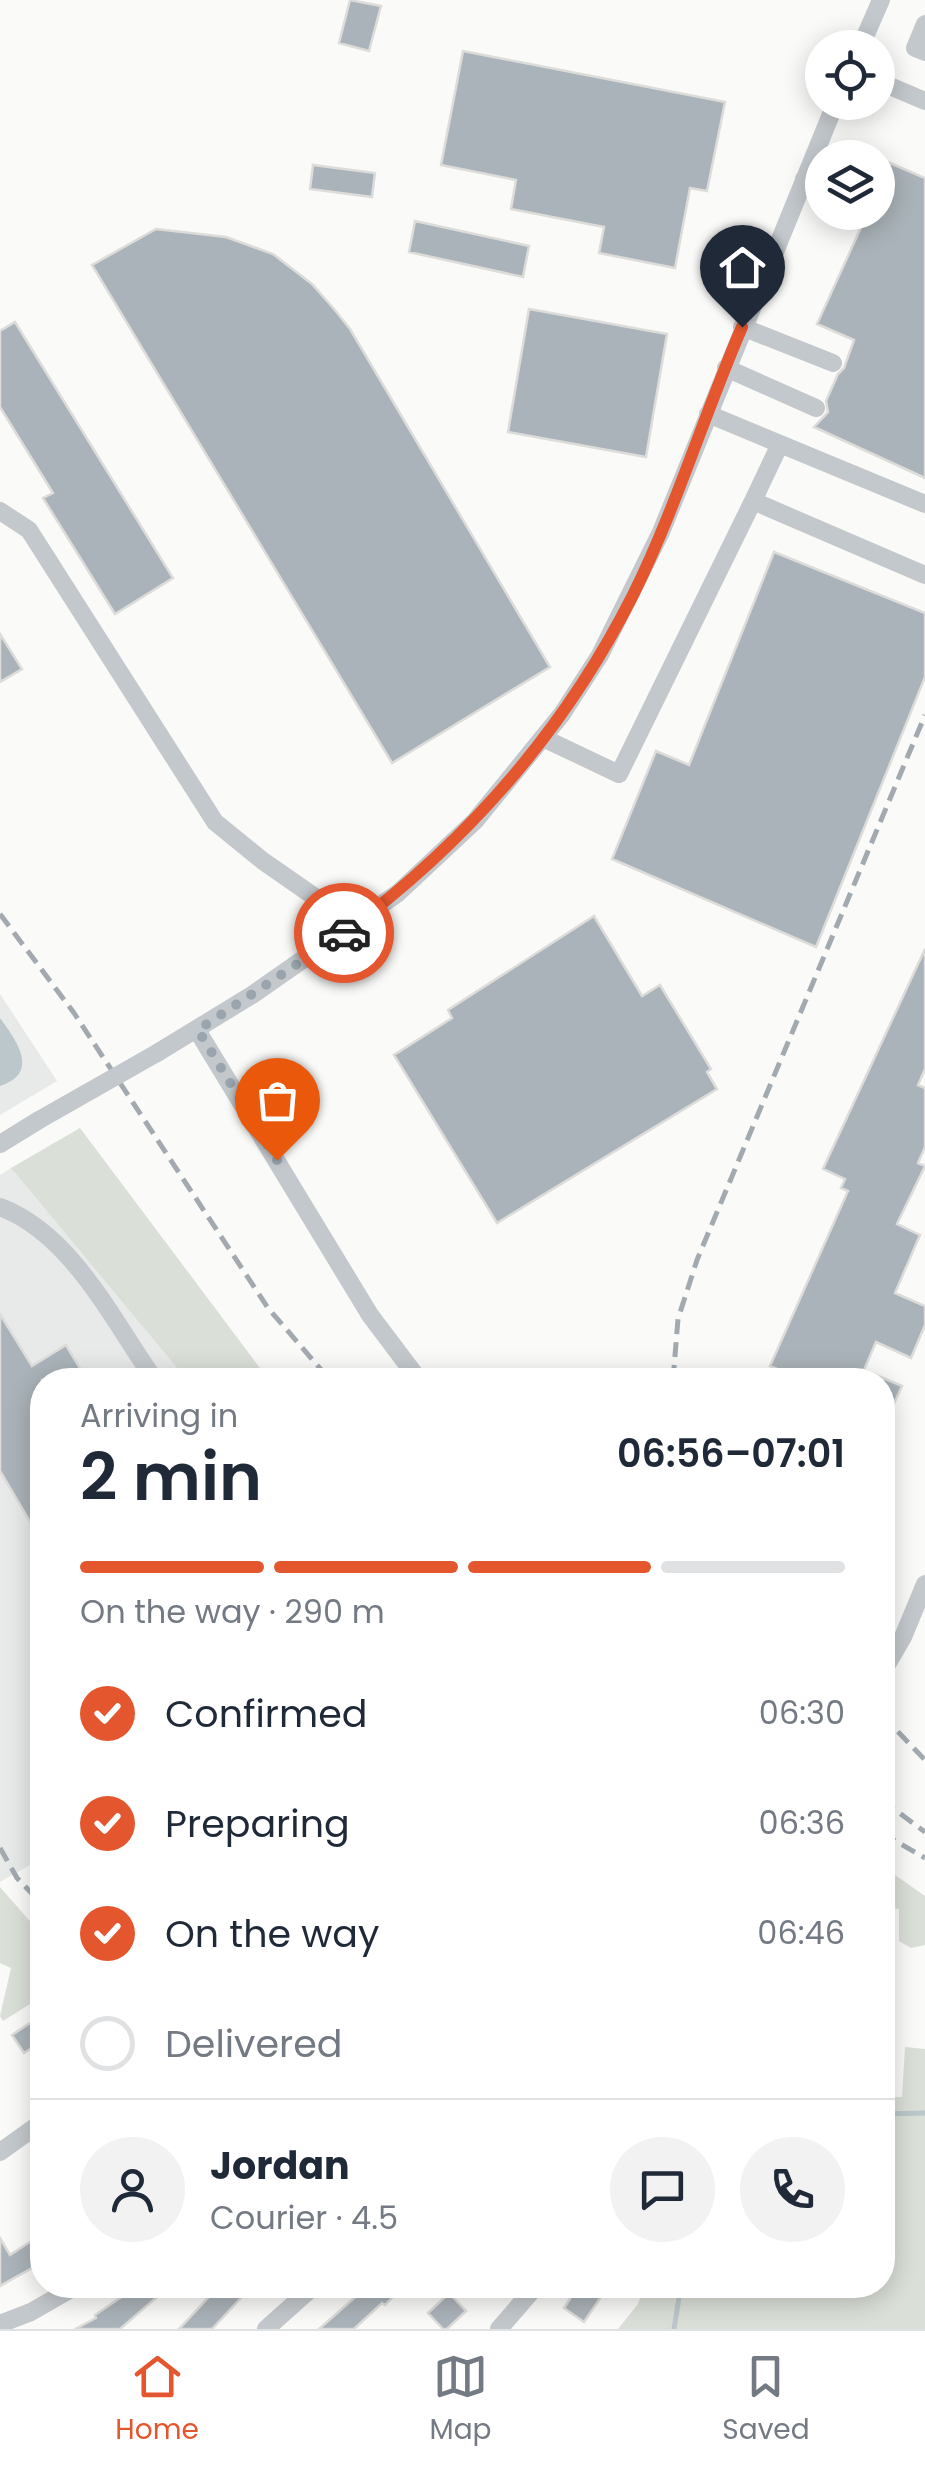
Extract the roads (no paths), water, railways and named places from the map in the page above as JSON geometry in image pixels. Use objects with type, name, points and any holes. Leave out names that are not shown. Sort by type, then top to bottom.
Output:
[{"type":"street","points":[[868,30],[881,0]]},
{"type":"street","points":[[925,24],[915,48],[925,52]]},
{"type":"street","points":[[895,88],[925,101]]},
{"type":"street","points":[[0,1144],[198,1030],[355,925],[446,850],[544,738],[600,655],[632,595],[829,120]]},
{"type":"street","points":[[742,327],[832,363]]},
{"type":"street","points":[[726,368],[816,408]]},
{"type":"street","points":[[708,414],[925,504]]},
{"type":"street","points":[[544,738],[620,774],[780,444]]},
{"type":"street","points":[[754,501],[925,575]]},
{"type":"street","points":[[0,511],[28,530],[215,822],[355,925]]},
{"type":"street","points":[[198,1030],[370,1315],[410,1368]]},
{"type":"street","points":[[0,1207],[35,1223],[103,1298],[146,1368]]},
{"type":"street","points":[[895,1650],[925,1584]]},
{"type":"street","points":[[0,2152],[30,2131]]},
{"type":"street","points":[[0,2324],[55,2298]]},
{"type":"street","points":[[266,2329],[301,2298]]},
{"type":"street","points":[[499,2329],[526,2298]]},
{"type":"waterway","points":[[895,2114],[925,2113]]},
{"type":"waterway","points":[[674,2329],[679,2298]]},
{"type":"railway","points":[[674,1368],[678,1319],[697,1260],[925,715]]},
{"type":"railway","points":[[0,914],[74,1013],[268,1308],[320,1368]]},
{"type":"railway","points":[[895,1729],[925,1760]]},
{"type":"railway","points":[[895,1810],[925,1832]]},
{"type":"railway","points":[[895,1841],[925,1858]]},
{"type":"railway","points":[[0,1848],[17,1878],[30,1892]]}]
